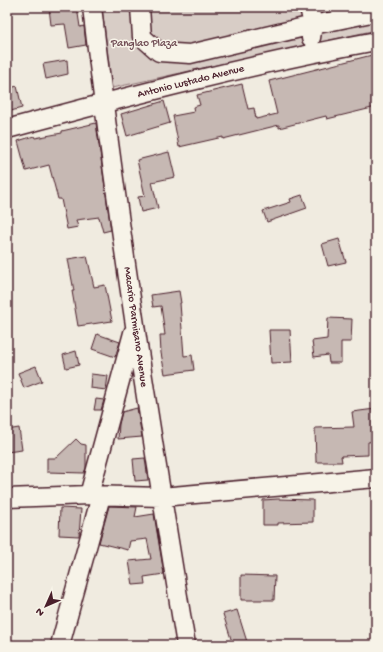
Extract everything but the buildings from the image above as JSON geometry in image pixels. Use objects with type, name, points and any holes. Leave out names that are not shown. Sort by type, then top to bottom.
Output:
[{"type":"street","name":"Macario Parmisano Avenue","points":[[92,7],[103,103],[134,327],[186,645]]},
{"type":"street","points":[[140,7],[142,37],[159,52],[190,54],[376,12]]},
{"type":"street","points":[[309,7],[313,25],[310,53]]},
{"type":"street","name":"Antonio Lustado Avenue","points":[[7,129],[103,103],[310,53],[376,41]]},
{"type":"street","points":[[60,645],[134,327]]},
{"type":"street","points":[[7,498],[95,496],[161,497],[376,478]]},
{"type":"green space","name":"Panglao Plaza","points":[[102,7],[376,7],[376,30],[112,88]]}]
